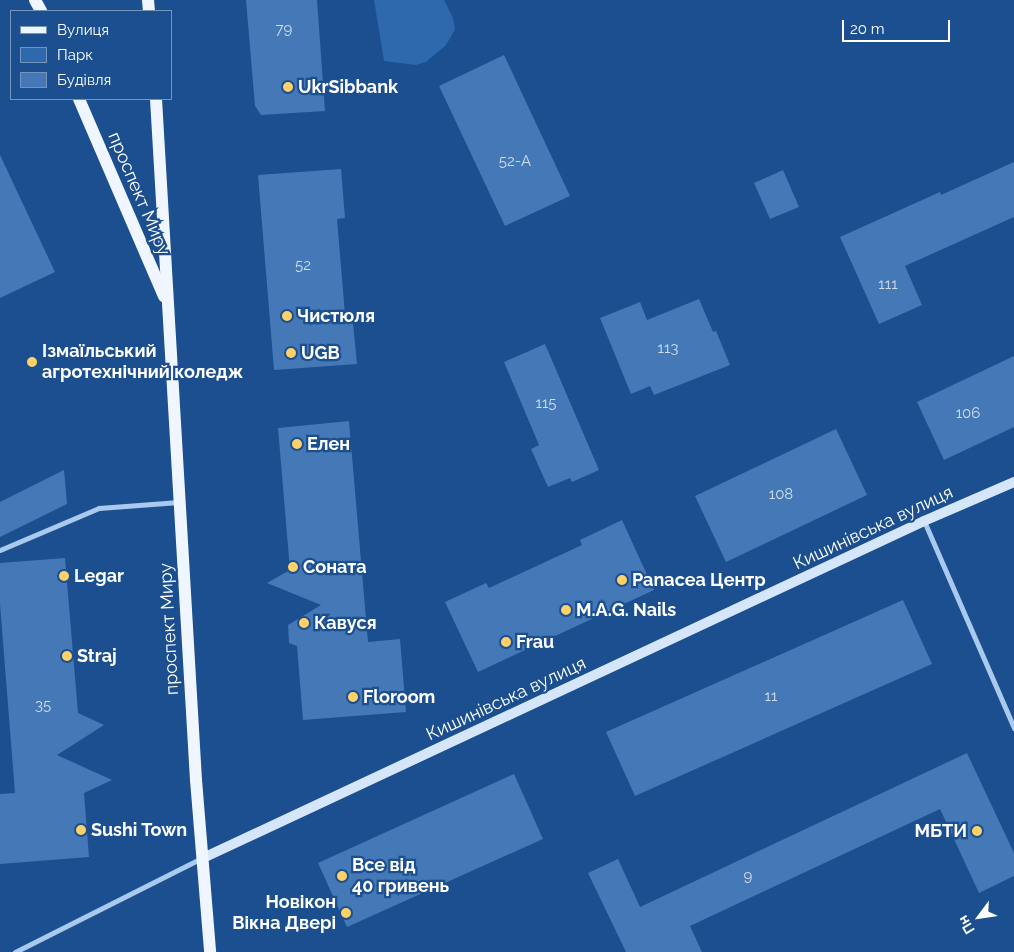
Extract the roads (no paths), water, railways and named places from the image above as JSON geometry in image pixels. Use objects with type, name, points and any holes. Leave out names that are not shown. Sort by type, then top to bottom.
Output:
[{"type":"main road","name":"проспект Миру","points":[[79,100],[167,303]]},
{"type":"main road","name":"проспект Миру","points":[[156,100],[179,502],[210,952]]},
{"type":"street","name":"Кишинівська вулиця","points":[[15,952],[203,858],[924,521],[1014,482]]},
{"type":"street","points":[[0,550],[99,508],[179,502]]},
{"type":"street","points":[[924,521],[1014,728]]},
{"type":"place","name":"UkrSibbank","points":[[288,87]]},
{"type":"place","name":"Чистюля","points":[[287,316]]},
{"type":"place","name":"UGB","points":[[291,353]]},
{"type":"place","name":"Ізмаїльський агротехнічний коледж","points":[[32,362]]},
{"type":"place","name":"Елен","points":[[297,444]]},
{"type":"place","name":"Соната","points":[[293,567]]},
{"type":"place","name":"Legar","points":[[64,576]]},
{"type":"place","name":"Panacea Центр","points":[[622,580]]},
{"type":"place","name":"M.A.G. Nails","points":[[566,610]]},
{"type":"place","name":"Кавуся","points":[[304,623]]},
{"type":"place","name":"Frau","points":[[506,642]]},
{"type":"place","name":"Straj","points":[[67,656]]},
{"type":"place","name":"Floroom","points":[[353,697]]},
{"type":"place","name":"Sushi Town","points":[[81,830]]},
{"type":"place","name":"МБТИ","points":[[977,831]]},
{"type":"place","name":"Все від 40 гривень","points":[[342,876]]},
{"type":"place","name":"Новікон Вікна Двері","points":[[346,913]]}]
